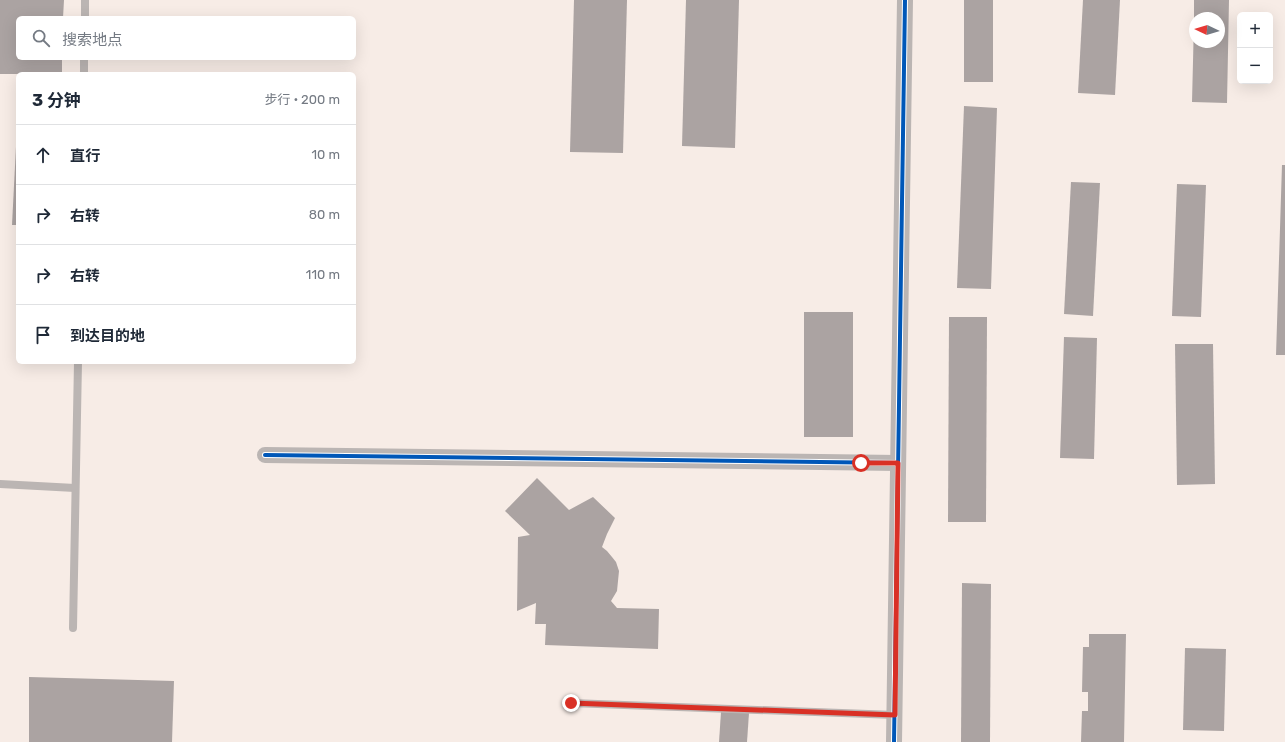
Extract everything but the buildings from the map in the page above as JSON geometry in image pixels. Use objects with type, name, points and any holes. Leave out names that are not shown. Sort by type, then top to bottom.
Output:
[{"type":"street","points":[[894,742],[905,0]]},
{"type":"street","points":[[265,455],[898,463]]},
{"type":"lane","points":[[85,0],[85,16]]},
{"type":"lane","points":[[84,60],[84,72]]},
{"type":"lane","points":[[72,628],[78,364]]},
{"type":"lane","points":[[0,484],[75,488]]},
{"type":"lane","points":[[571,703],[895,715]]},
{"type":"cycle path","points":[[894,742],[905,0]]},
{"type":"cycle path","points":[[265,455],[898,463]]},
{"type":"route","points":[[571,703],[895,715],[898,463],[861,463]]}]
